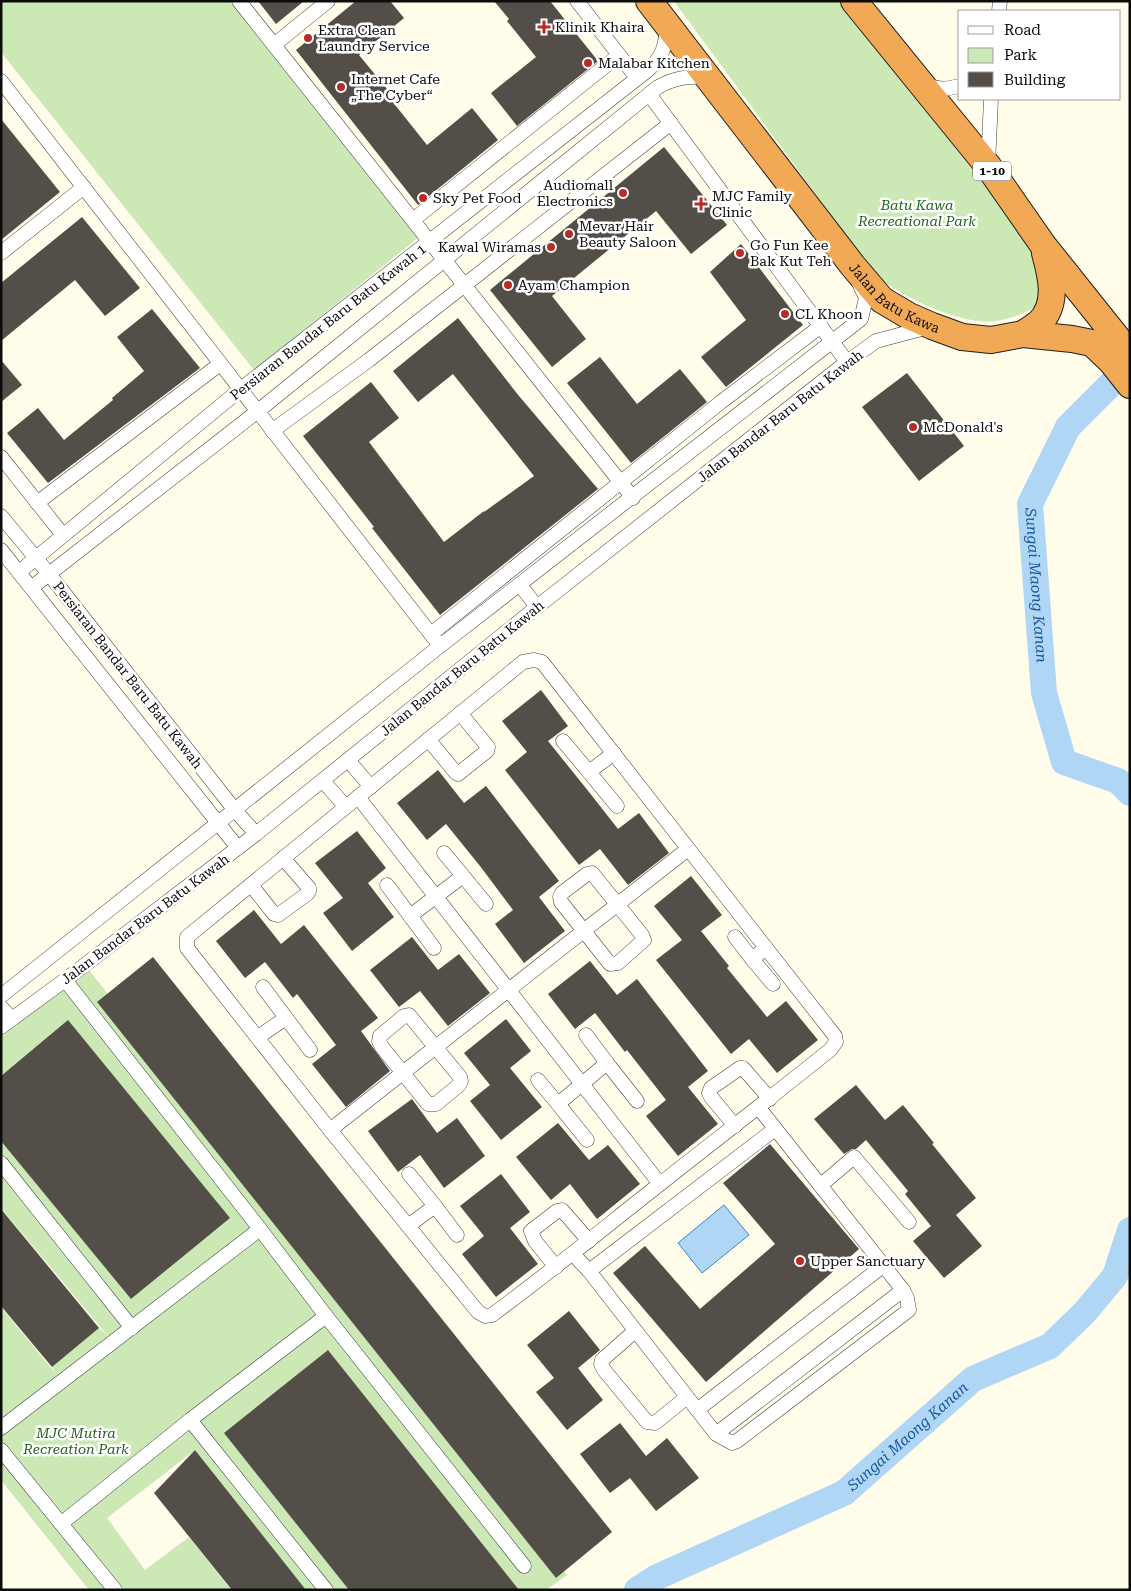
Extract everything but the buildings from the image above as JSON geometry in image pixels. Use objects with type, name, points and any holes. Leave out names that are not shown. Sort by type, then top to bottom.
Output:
[{"type":"highway","name":"Jalan Batu Kawa","points":[[649,1],[852,266],[882,300],[909,316],[962,337],[991,340],[1023,334],[1072,339],[1092,343],[1121,353]]},
{"type":"highway","name":"Jalan Batu Kawa","points":[[854,1],[988,166],[1121,353],[1130,385]]},
{"type":"highway","points":[[1023,334],[1040,322],[1050,307],[1052,287],[1050,269],[1043,245]]},
{"type":"street","points":[[240,1],[633,498]]},
{"type":"street","points":[[274,45],[328,1]]},
{"type":"street","points":[[577,1],[637,78]]},
{"type":"street","name":"Persiaran Bandar Baru Batu Kawah 1","points":[[19,572],[241,389],[658,61],[666,38],[667,25]]},
{"type":"street","points":[[413,220],[619,55]]},
{"type":"street","name":"Persiaran Bandar Baru Batu Kawah 1","points":[[31,588],[258,411],[649,94],[670,81],[690,76],[706,77]]},
{"type":"street","points":[[1,81],[440,646]]},
{"type":"street","points":[[922,86],[944,89],[958,86]]},
{"type":"street","points":[[649,94],[847,362]]},
{"type":"street","points":[[988,166],[991,100]]},
{"type":"street","points":[[272,431],[369,360],[671,122]]},
{"type":"street","points":[[1,253],[84,187]]},
{"type":"street","name":"Jalan Bandar Baru Batu Kawah","points":[[1,996],[440,646],[633,498],[861,319],[866,298],[852,266]]},
{"type":"street","points":[[431,634],[721,402],[821,326]]},
{"type":"street","name":"Jalan Bandar Baru Batu Kawah","points":[[7,1023],[256,834],[537,607],[847,362],[876,341],[932,326]]},
{"type":"street","points":[[37,503],[220,364]]},
{"type":"street","points":[[1,457],[63,535]]},
{"type":"street","name":"Persiaran Bandar Baru Batu Kawah","points":[[1,516],[49,574],[234,810],[256,834]]},
{"type":"street","name":"Persiaran Bandar Baru Batu Kawah","points":[[1,550],[216,823],[238,848]]},
{"type":"street","points":[[520,585],[537,607]]},
{"type":"street","points":[[534,660],[542,662],[835,1036],[836,1042],[830,1050],[573,1254],[492,1315],[485,1316],[478,1312],[330,1130],[187,948],[186,943],[187,937],[428,739],[523,662],[534,660]]},
{"type":"street","points":[[428,739],[458,774],[487,751],[488,747],[460,713]]},
{"type":"street","points":[[563,741],[617,806]]},
{"type":"street","points":[[589,772],[614,754]]},
{"type":"street","points":[[348,760],[371,787]]},
{"type":"street","points":[[323,781],[346,807]]},
{"type":"street","points":[[358,797],[660,1184]]},
{"type":"street","points":[[330,1130],[688,849]]},
{"type":"street","points":[[444,853],[486,904]]},
{"type":"street","points":[[251,885],[274,914],[278,915],[307,894],[309,888],[283,858]]},
{"type":"street","points":[[592,873],[618,904],[644,940],[618,963],[610,964],[561,902],[560,897],[562,893],[587,874],[592,873]]},
{"type":"street","points":[[410,916],[463,876]]},
{"type":"street","points":[[387,885],[434,948]]},
{"type":"street","points":[[735,937],[772,984]]},
{"type":"street","points":[[752,959],[766,948]]},
{"type":"street","points":[[66,980],[326,1316],[524,1566]]},
{"type":"street","points":[[263,987],[310,1050]]},
{"type":"street","points":[[1,1006],[7,1023]]},
{"type":"street","points":[[409,1015],[436,1047],[460,1077],[461,1081],[436,1104],[428,1104],[379,1041],[380,1036],[404,1016],[409,1015]]},
{"type":"street","points":[[258,1037],[286,1018]]},
{"type":"street","points":[[586,1035],[637,1101]]},
{"type":"street","points":[[558,1104],[607,1063]]},
{"type":"street","points":[[573,1254],[589,1271],[716,1434],[732,1443],[910,1310],[903,1290],[775,1129],[764,1103],[743,1068],[740,1068],[711,1088],[709,1092],[735,1126]]},
{"type":"street","points":[[538,1080],[587,1140]]},
{"type":"street","points":[[589,1271],[775,1129]]},
{"type":"street","points":[[821,1185],[854,1157],[909,1222]]},
{"type":"street","points":[[1,1163],[132,1328]]},
{"type":"street","points":[[409,1174],[457,1236]]},
{"type":"street","points":[[408,1226],[435,1206]]},
{"type":"street","points":[[556,1267],[532,1236],[531,1232],[544,1221],[557,1211],[562,1210],[589,1240]]},
{"type":"street","points":[[1,1428],[260,1229]]},
{"type":"street","points":[[697,1410],[884,1265]]},
{"type":"street","points":[[716,1434],[903,1290]]},
{"type":"street","points":[[62,1524],[190,1420],[326,1316]]},
{"type":"street","points":[[635,1331],[602,1360],[601,1364],[604,1370],[647,1422],[655,1423],[687,1397]]},
{"type":"street","points":[[190,1420],[326,1590]]},
{"type":"street","points":[[1,1450],[115,1590]]},
{"type":"green space","points":[[1,1],[231,1],[419,237],[254,370],[1,52]]},
{"type":"green space","name":"Batu Kawa Recreational Park","points":[[674,1],[840,1],[1027,239],[1046,286],[1039,306],[1002,320],[983,321],[968,319],[936,310],[920,303],[882,280],[864,260]]},
{"type":"green space","name":"MJC Mutira Recreation Park","points":[[85,965],[567,1575],[546,1590],[518,1590],[328,1350],[225,1433],[349,1590],[305,1590],[195,1450],[107,1518],[145,1570],[189,1537],[231,1590],[89,1590],[1,1480],[1,1307],[56,1374],[52,1367],[99,1328],[108,1336],[1,1208],[1,1136],[131,1299],[169,1268],[9,1070],[1,1075],[1,1028]]},
{"type":"water","points":[[724,1205],[749,1235],[702,1273],[678,1243]]},
{"type":"waterway","name":"Sungai Maong Kanan","points":[[1130,365],[1068,427],[1030,504],[1044,693],[1064,762],[1118,781],[1130,793]]},
{"type":"waterway","name":"Sungai Maong Kanan","points":[[637,1590],[657,1577],[844,1493],[973,1379],[1050,1346],[1085,1312],[1115,1276],[1130,1230]]},
{"type":"place","name":"Klinik Khaira","points":[[544,27]]},
{"type":"place","name":"Extra Clean Laundry Service","points":[[308,38]]},
{"type":"place","name":"Malabar Kitchen","points":[[588,63]]},
{"type":"place","name":"Internet Cafe „The Cyber“","points":[[341,87]]},
{"type":"place","name":"Audiomall Electronics","points":[[623,193]]},
{"type":"place","name":"Sky Pet Food","points":[[423,198]]},
{"type":"place","name":"MJC Family Clinic","points":[[701,204]]},
{"type":"place","name":"Mevar Hair Beauty Saloon","points":[[569,234]]},
{"type":"place","name":"Kawal Wiramas","points":[[551,247]]},
{"type":"place","name":"Go Fun Kee Bak Kut Teh","points":[[740,253]]},
{"type":"place","name":"Ayam Champion","points":[[508,285]]},
{"type":"place","name":"CL Khoon","points":[[785,314]]},
{"type":"place","name":"McDonald's","points":[[913,427]]},
{"type":"place","name":"Upper Sanctuary","points":[[800,1261]]}]
